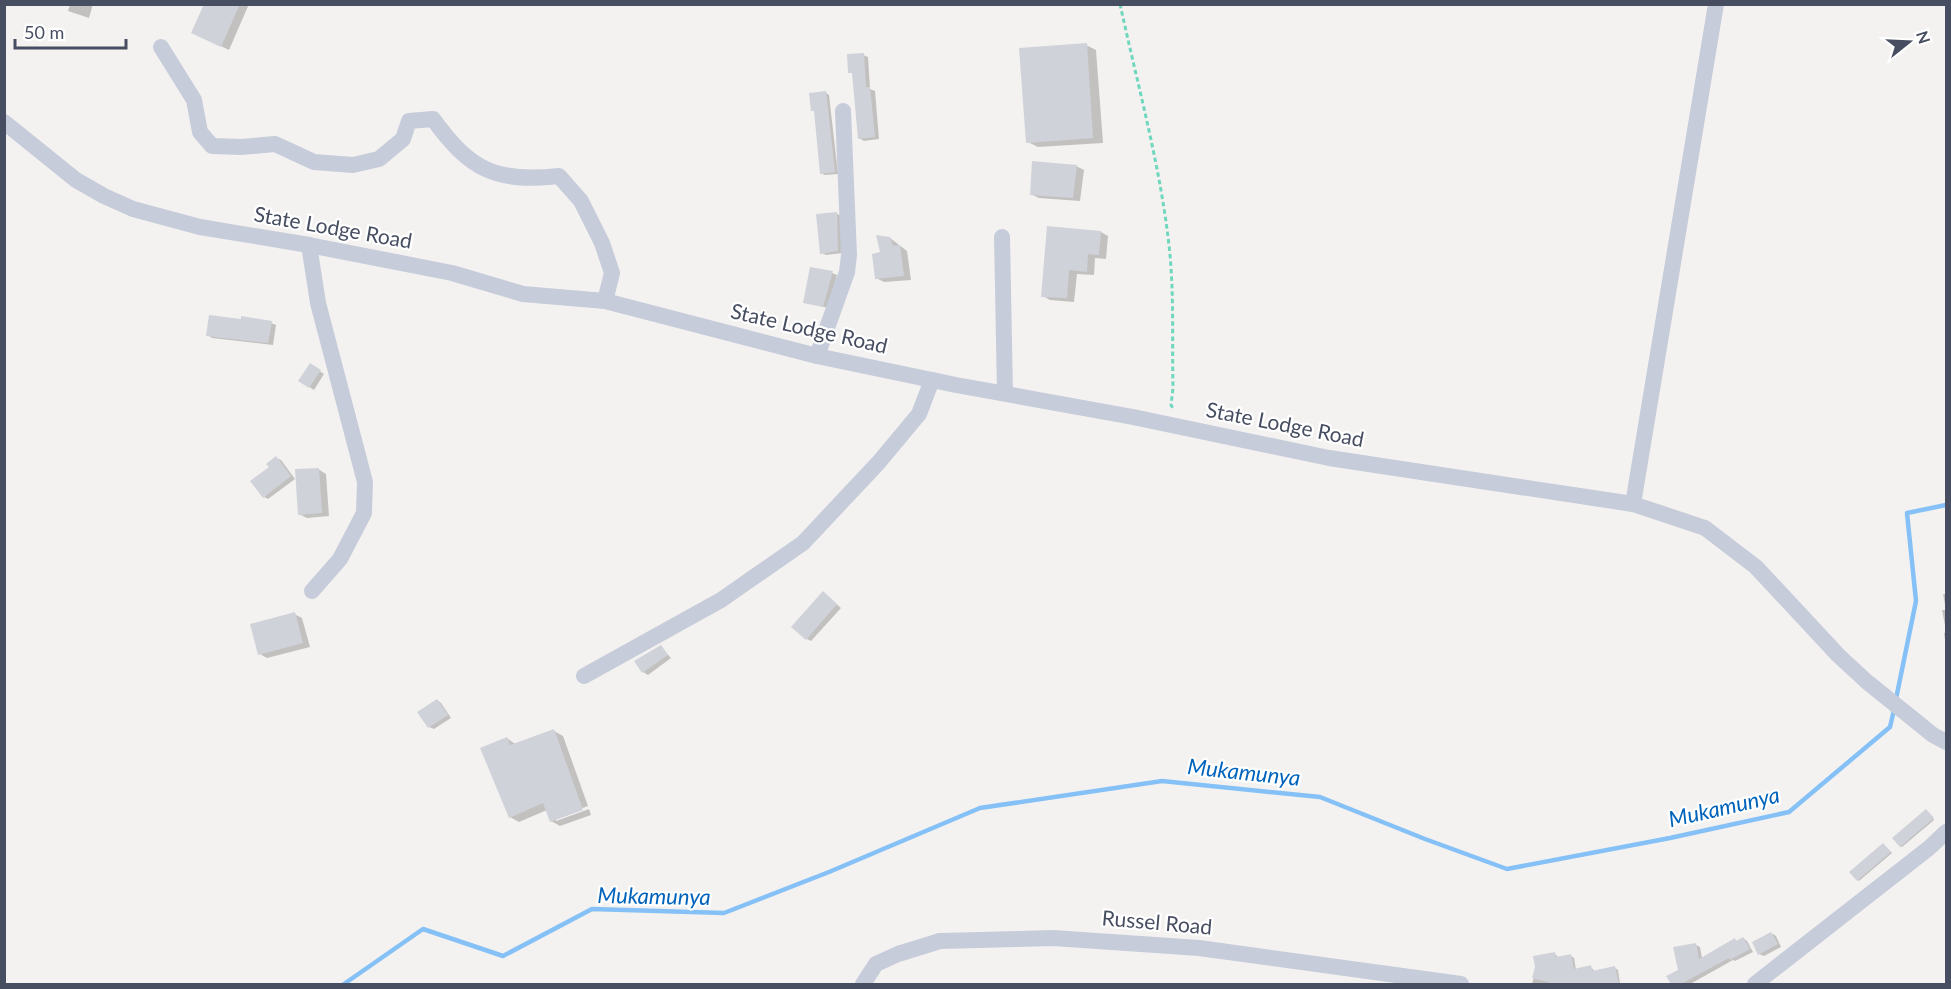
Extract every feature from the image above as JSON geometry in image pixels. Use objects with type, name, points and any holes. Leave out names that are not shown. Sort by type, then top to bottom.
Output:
[{"type":"street","points":[[1633,504],[1716,4]]},
{"type":"street","points":[[161,46],[194,100],[200,132],[212,146],[241,147],[275,144],[314,162],[353,165],[379,159],[403,139],[409,120],[433,119],[449,141],[475,165],[494,172],[530,179],[559,176],[581,201],[602,243],[612,273],[605,301]]},
{"type":"street","points":[[817,356],[847,272],[849,222],[843,111]]},
{"type":"street","name":"State Lodge Road","points":[[4,122],[76,180],[104,196],[133,209],[200,227],[309,245],[452,273],[523,294],[605,301],[817,356],[1133,417],[1329,458],[1633,504],[1705,528],[1756,567],[1838,655],[1883,697],[1940,739]]},
{"type":"street","points":[[1002,237],[1005,393]]},
{"type":"street","points":[[309,245],[318,303],[365,482],[364,513],[340,559],[312,591]]},
{"type":"street","points":[[584,676],[721,600],[803,543],[879,462],[919,414],[932,380]]},
{"type":"street","points":[[1755,984],[1947,832]]},
{"type":"street","name":"Russel Road","points":[[863,984],[876,964],[898,954],[940,941],[1053,938],[1199,948],[1461,984]]},
{"type":"path","points":[[1120,4],[1148,130],[1170,256],[1173,388],[1171,405],[1176,412]]},
{"type":"building","points":[[204,4],[240,4],[221,47],[191,33]]},
{"type":"building","points":[[1087,43],[1093,138],[1026,143],[1019,48]]},
{"type":"building","points":[[864,53],[866,87],[870,87],[875,137],[858,139],[852,73],[848,73],[847,54]]},
{"type":"building","points":[[826,91],[835,172],[820,174],[814,111],[811,111],[809,93]]},
{"type":"building","points":[[1032,161],[1077,165],[1073,198],[1030,195]]},
{"type":"building","points":[[837,212],[838,251],[820,254],[816,214]]},
{"type":"building","points":[[1047,226],[1101,231],[1099,255],[1088,254],[1087,272],[1069,270],[1067,298],[1041,297]]},
{"type":"building","points":[[876,235],[890,237],[893,246],[900,245],[904,276],[875,279],[872,254],[880,252]]},
{"type":"building","points":[[810,267],[833,271],[823,307],[803,303]]},
{"type":"building","points":[[209,315],[241,319],[241,316],[272,321],[268,343],[206,336]]},
{"type":"building","points":[[310,363],[321,370],[309,388],[298,381]]},
{"type":"building","points":[[276,456],[291,476],[263,498],[250,481],[269,467],[266,464]]},
{"type":"building","points":[[319,468],[322,513],[298,515],[295,469]]},
{"type":"building","points":[[823,591],[837,604],[806,640],[791,627]]},
{"type":"building","points":[[295,612],[303,643],[258,655],[250,624]]},
{"type":"building","points":[[661,645],[668,655],[642,673],[634,661]]},
{"type":"building","points":[[437,699],[448,715],[428,728],[417,712]]},
{"type":"building","points":[[554,729],[583,810],[550,822],[543,803],[509,818],[480,748],[507,737],[510,745]]},
{"type":"building","points":[[1926,809],[1934,818],[1900,847],[1892,838]]},
{"type":"building","points":[[1883,843],[1891,852],[1857,881],[1849,872]]},
{"type":"building","points":[[1771,932],[1778,944],[1758,955],[1752,942]]},
{"type":"building","points":[[1743,937],[1750,949],[1730,960],[1729,958],[1681,984],[1671,984],[1666,976],[1678,970],[1673,947],[1696,943],[1699,959],[1735,938],[1736,941]]},
{"type":"building","points":[[1555,952],[1556,957],[1571,954],[1574,969],[1591,965],[1592,971],[1615,966],[1619,984],[1554,984],[1532,978],[1535,967],[1533,956]]},
{"type":"waterway","name":"Mukamunya","points":[[1896,699],[1916,601],[1907,513],[1946,505]]},
{"type":"waterway","name":"Mukamunya","points":[[344,984],[423,929],[503,956],[592,909],[724,913],[829,872],[980,808],[1162,781],[1320,797],[1507,869],[1670,838],[1789,812],[1890,727],[1894,710]]}]
